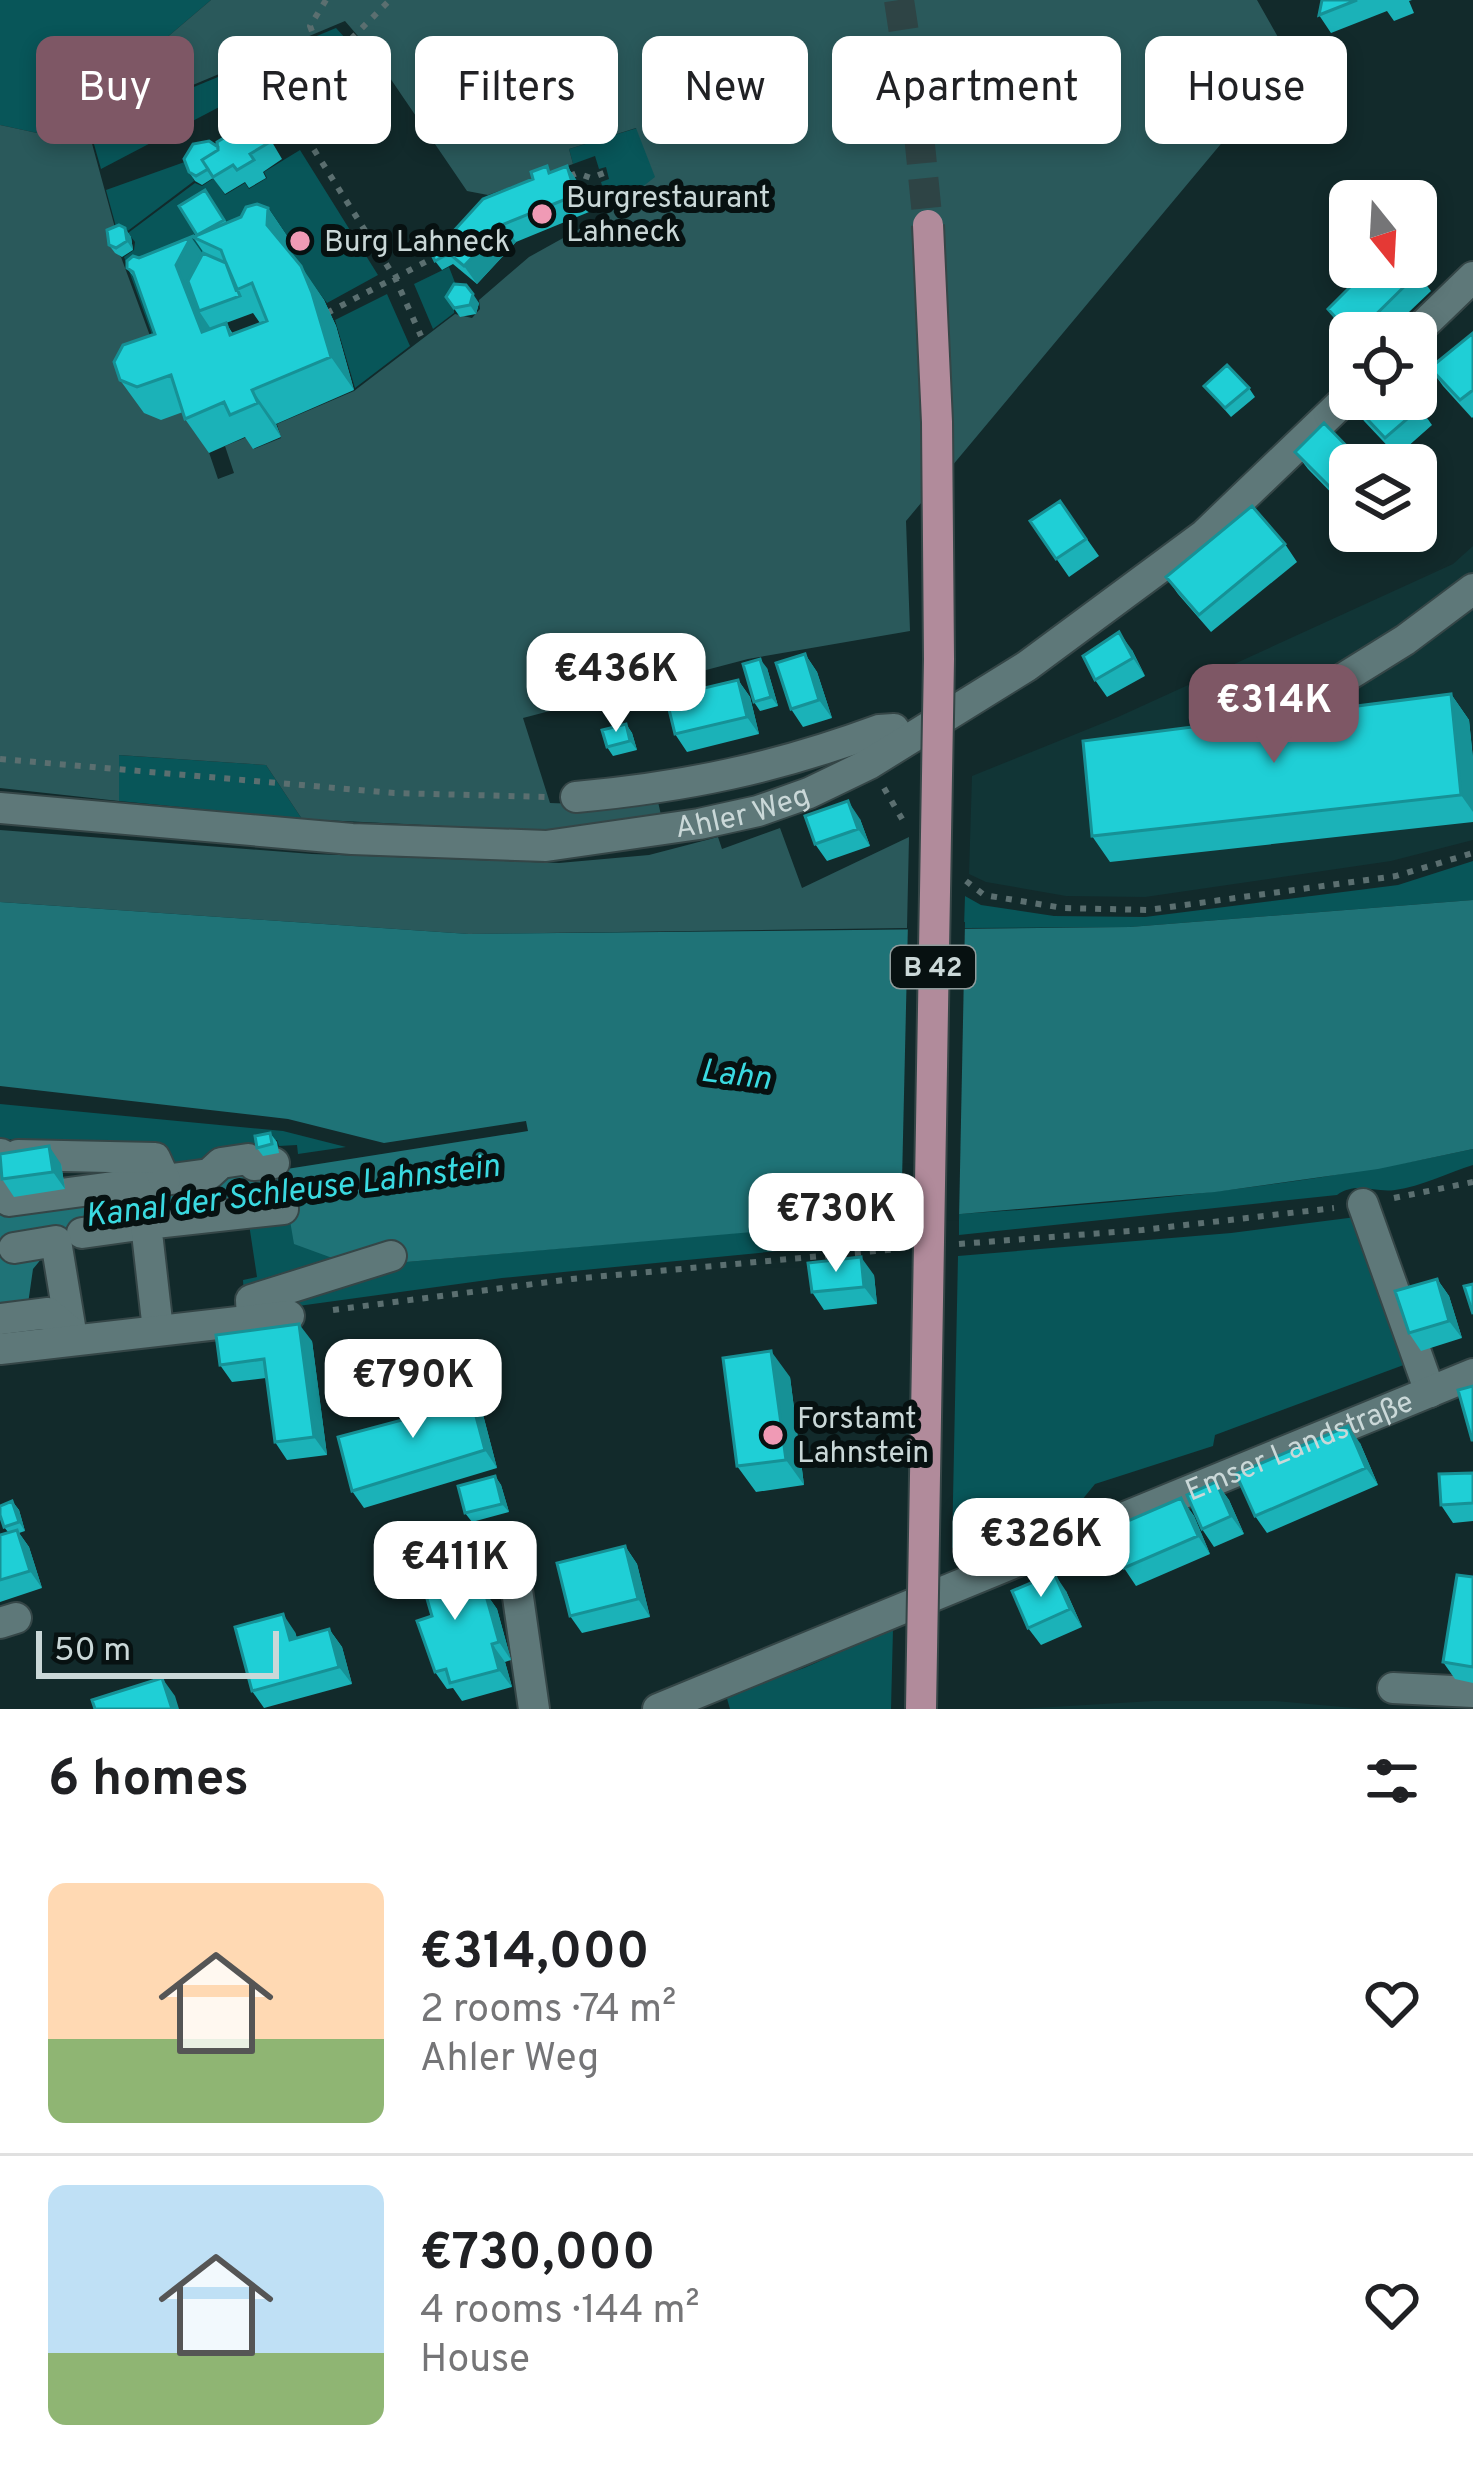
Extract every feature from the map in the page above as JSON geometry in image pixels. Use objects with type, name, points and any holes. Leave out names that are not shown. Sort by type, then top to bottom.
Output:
[{"type":"main road","name":"B 42","points":[[921,1709],[939,659],[937,422],[928,226]]},
{"type":"street","points":[[1437,312],[1473,277]]},
{"type":"street","name":"Ahler Weg","points":[[0,808],[352,838],[546,846],[758,811],[809,793],[1028,666],[1204,535],[1329,415]]},
{"type":"street","points":[[1302,704],[1405,640],[1473,589]]},
{"type":"street","points":[[576,797],[671,788],[795,760],[879,730],[894,729],[902,743]]},
{"type":"street","points":[[795,760],[809,793]]},
{"type":"street","points":[[671,788],[679,826]]},
{"type":"street","points":[[165,1180],[155,1159],[1,1154],[9,1201],[165,1180],[209,1174],[221,1163],[248,1159],[263,1166],[274,1163]]},
{"type":"street","points":[[1363,1204],[1430,1392]]},
{"type":"street","points":[[82,1234],[284,1209]]},
{"type":"street","points":[[146,1224],[158,1330]]},
{"type":"street","points":[[14,1248],[56,1241],[72,1336]]},
{"type":"street","points":[[252,1319],[251,1300],[391,1256]]},
{"type":"street","points":[[0,1318],[48,1313],[72,1336]]},
{"type":"street","points":[[0,1349],[72,1336],[289,1316]]},
{"type":"street","name":"Emser Landstraße","points":[[658,1709],[1473,1375]]},
{"type":"street","points":[[420,1549],[493,1541],[514,1569],[534,1709]]},
{"type":"street","points":[[1393,1688],[1473,1692]]},
{"type":"path","points":[[314,36],[310,26],[326,0]]},
{"type":"path","points":[[355,36],[390,0]]},
{"type":"path","points":[[310,144],[395,278],[421,336]]},
{"type":"path","points":[[556,182],[577,173],[591,178],[604,173]]},
{"type":"path","points":[[327,313],[436,257]]},
{"type":"path","points":[[0,759],[394,793],[576,797]]},
{"type":"path","points":[[984,895],[1063,908],[1148,910],[1396,876],[1473,853]]},
{"type":"path","points":[[949,1245],[1142,1230],[1363,1204],[1473,1182]]},
{"type":"path","points":[[289,1316],[572,1279],[906,1248]]},
{"type":"shaded area","points":[[0,0],[211,0],[169,36],[36,36],[36,133],[0,125]]},
{"type":"shaded area","points":[[211,0],[1257,0],[1277,36],[1145,36],[1145,144],[1221,144],[906,521],[910,631],[748,659],[523,718],[550,803],[578,804],[656,793],[661,815],[543,831],[302,819],[266,765],[119,755],[119,801],[0,788],[0,125],[36,133],[36,144],[92,144],[117,235],[110,246],[121,257],[153,344],[194,408],[218,479],[234,473],[225,446],[247,437],[254,449],[281,438],[277,424],[354,391],[455,314],[472,318],[480,309],[479,300],[529,257],[610,212],[655,177],[642,144],[808,144],[808,36],[642,36],[642,143],[636,128],[618,134],[618,36],[415,36],[415,115],[391,79],[391,36],[358,36],[345,21],[309,36],[218,36],[218,74],[194,84],[194,36],[169,36]]},
{"type":"shaded area","points":[[336,28],[343,36],[317,36]]},
{"type":"shaded area","points":[[218,77],[218,108],[194,120],[194,87]]},
{"type":"shaded area","points":[[637,128],[656,178],[610,212],[601,182],[609,179],[606,167],[599,169],[595,156],[573,164],[569,149],[618,144],[618,134]]},
{"type":"shaded area","points":[[94,144],[149,144],[101,169]]},
{"type":"shaded area","points":[[435,144],[585,144],[569,149],[573,164],[488,195],[467,191]]},
{"type":"shaded area","points":[[300,150],[378,275],[327,303],[292,258],[293,241],[281,236],[178,367],[155,343],[124,257],[134,250],[135,242],[128,233],[195,183],[202,186],[214,178],[225,195],[245,183],[249,189],[267,178],[264,172]]},
{"type":"shaded area","points":[[193,159],[194,181],[118,234],[106,190]]},
{"type":"shaded area","points":[[449,267],[459,293],[454,298],[454,313],[433,329],[414,284]]},
{"type":"shaded area","points":[[387,294],[410,346],[355,388],[335,320]]},
{"type":"shaded area","points":[[1473,546],[1473,840],[1391,861],[1145,897],[1066,896],[986,882],[969,874],[972,776],[1118,717],[1453,564]]},
{"type":"shaded area","points":[[118,755],[266,765],[302,819],[119,801]]},
{"type":"shaded area","points":[[780,828],[802,888],[909,837],[907,928],[469,934],[0,902],[0,830],[312,854],[559,863],[649,855],[718,837],[722,849]]},
{"type":"shaded area","points":[[1473,861],[1473,900],[1130,927],[964,928],[965,896],[981,905],[1054,916],[1145,917],[1398,885]]},
{"type":"shaded area","points":[[0,1104],[283,1131],[346,1147],[298,1154],[297,1145],[279,1146],[277,1140],[251,1144],[252,1152],[174,1172],[169,1149],[0,1139]]},
{"type":"shaded area","points":[[1473,1149],[1473,1165],[1395,1190],[1352,1189],[1337,1195],[959,1235],[959,1214],[1218,1191]]},
{"type":"shaded area","points":[[1356,1217],[1409,1363],[1215,1435],[1213,1446],[1095,1484],[1077,1506],[984,1530],[952,1548],[958,1256],[1231,1233]]},
{"type":"shaded area","points":[[291,1218],[334,1259],[244,1295],[243,1280],[257,1277],[249,1224]]},
{"type":"shaded area","points":[[901,1218],[901,1239],[502,1278],[291,1307],[297,1295],[395,1263]]},
{"type":"shaded area","points":[[893,1629],[891,1709],[730,1709],[726,1695]]},
{"type":"shaded area","points":[[1153,1701],[1276,1701],[1365,1709],[1018,1709]]},
{"type":"water","points":[[1473,900],[1473,1149],[1378,1169],[1215,1192],[395,1263],[335,1259],[294,1244],[286,1197],[9,1240],[47,1252],[33,1269],[28,1304],[0,1307],[0,1206],[255,1174],[528,1131],[526,1121],[384,1143],[288,1119],[0,1086],[0,902],[469,934],[1130,927]]},
{"type":"pier","points":[[908,922],[965,922],[959,1220],[901,1224]]},
{"type":"building","points":[[1322,0],[1357,0],[1319,15]]},
{"type":"building","points":[[209,141],[218,147],[202,160],[208,169],[196,176],[184,159],[194,144]]},
{"type":"building","points":[[217,142],[267,144],[250,154],[254,160],[213,177],[202,160],[218,150]]},
{"type":"building","points":[[547,166],[549,173],[567,166],[576,195],[504,224],[464,266],[440,246],[483,199],[533,179],[531,172]]},
{"type":"building","points":[[205,190],[224,220],[197,235],[179,206]]},
{"type":"building","points":[[246,207],[268,208],[267,225],[301,266],[331,357],[252,390],[258,403],[230,415],[224,402],[185,419],[171,375],[137,387],[120,380],[114,362],[123,345],[155,334],[127,261],[191,237],[176,265],[202,332],[226,323],[230,335],[267,321],[252,283],[236,290],[221,250],[193,237],[241,217]]},
{"type":"building","points":[[119,225],[125,228],[127,241],[116,248],[109,245],[107,230]]},
{"type":"building","points":[[434,230],[446,255],[435,261],[423,236]]},
{"type":"building","points":[[203,253],[226,263],[240,296],[199,311],[188,281]]},
{"type":"building","points":[[454,284],[466,285],[473,294],[470,305],[454,308],[446,297]]},
{"type":"building","points":[[1349,288],[1403,288],[1378,312],[1328,309]]},
{"type":"building","points":[[1473,333],[1473,390],[1460,400],[1437,375],[1437,362]]},
{"type":"building","points":[[1227,365],[1249,388],[1225,408],[1204,386]]},
{"type":"building","points":[[1368,420],[1406,420],[1385,438]]},
{"type":"building","points":[[1324,423],[1344,444],[1329,444],[1329,486],[1295,452]]},
{"type":"building","points":[[1060,501],[1086,539],[1056,559],[1030,521]]},
{"type":"building","points":[[1252,506],[1285,544],[1199,615],[1166,577]]},
{"type":"building","points":[[1119,632],[1133,658],[1095,680],[1083,656]]},
{"type":"building","points":[[805,654],[819,700],[791,709],[776,663]]},
{"type":"building","points":[[760,659],[771,697],[754,702],[743,664]]},
{"type":"building","points":[[738,680],[747,717],[675,734],[666,697]]},
{"type":"building","points":[[1451,694],[1461,795],[1092,836],[1083,741]]},
{"type":"building","points":[[626,724],[630,741],[607,747],[602,730]]},
{"type":"building","points":[[848,801],[858,829],[815,844],[805,816]]},
{"type":"building","points":[[270,1133],[272,1144],[257,1148],[255,1136]]},
{"type":"building","points":[[49,1146],[53,1172],[2,1179],[0,1154]]},
{"type":"building","points":[[861,1257],[864,1287],[812,1292],[808,1263]]},
{"type":"building","points":[[1437,1279],[1449,1321],[1409,1333],[1395,1291]]},
{"type":"building","points":[[1473,1284],[1473,1314],[1464,1286]]},
{"type":"building","points":[[299,1324],[314,1437],[275,1442],[264,1359],[220,1365],[216,1335]]},
{"type":"building","points":[[771,1351],[786,1460],[737,1466],[723,1358]]},
{"type":"building","points":[[1473,1386],[1473,1440],[1472,1440],[1458,1390]]},
{"type":"building","points":[[469,1390],[485,1450],[352,1491],[338,1437],[406,1419],[403,1407]]},
{"type":"building","points":[[1348,1426],[1366,1468],[1255,1516],[1236,1474]]},
{"type":"building","points":[[1473,1473],[1473,1503],[1441,1505],[1439,1474]]},
{"type":"building","points":[[495,1476],[502,1504],[465,1513],[458,1486]]},
{"type":"building","points":[[1216,1482],[1231,1516],[1202,1529],[1187,1495]]},
{"type":"building","points":[[1181,1498],[1198,1536],[1124,1568],[1107,1530]]},
{"type":"building","points":[[12,1501],[19,1522],[4,1527],[0,1506]]},
{"type":"building","points":[[17,1530],[30,1571],[0,1580],[0,1535]]},
{"type":"building","points":[[440,1543],[455,1600],[485,1592],[499,1642],[492,1644],[499,1670],[450,1683],[446,1669],[435,1672],[417,1621],[432,1616],[413,1551]]},
{"type":"building","points":[[625,1546],[638,1599],[570,1616],[557,1563]]},
{"type":"building","points":[[1054,1573],[1070,1609],[1028,1628],[1012,1591]]},
{"type":"building","points":[[1457,1575],[1473,1577],[1473,1667],[1443,1662]]},
{"type":"building","points":[[283,1614],[290,1640],[329,1629],[339,1667],[252,1691],[235,1627]]},
{"type":"building","points":[[162,1678],[172,1709],[95,1709],[92,1700]]},
{"type":"tunnel","points":[[899,0],[928,225]]},
{"type":"place","name":"Burgrestaurant Lahneck","points":[[542,214]]},
{"type":"place","name":"Burg Lahneck","points":[[300,241]]},
{"type":"place","name":"Forstamt Lahnstein","points":[[773,1435]]},
{"type":"water label","name":"Lahn","points":[[736,1073]]},
{"type":"water label","name":"Kanal der Schleuse Lahnstein","points":[[292,1189]]}]
